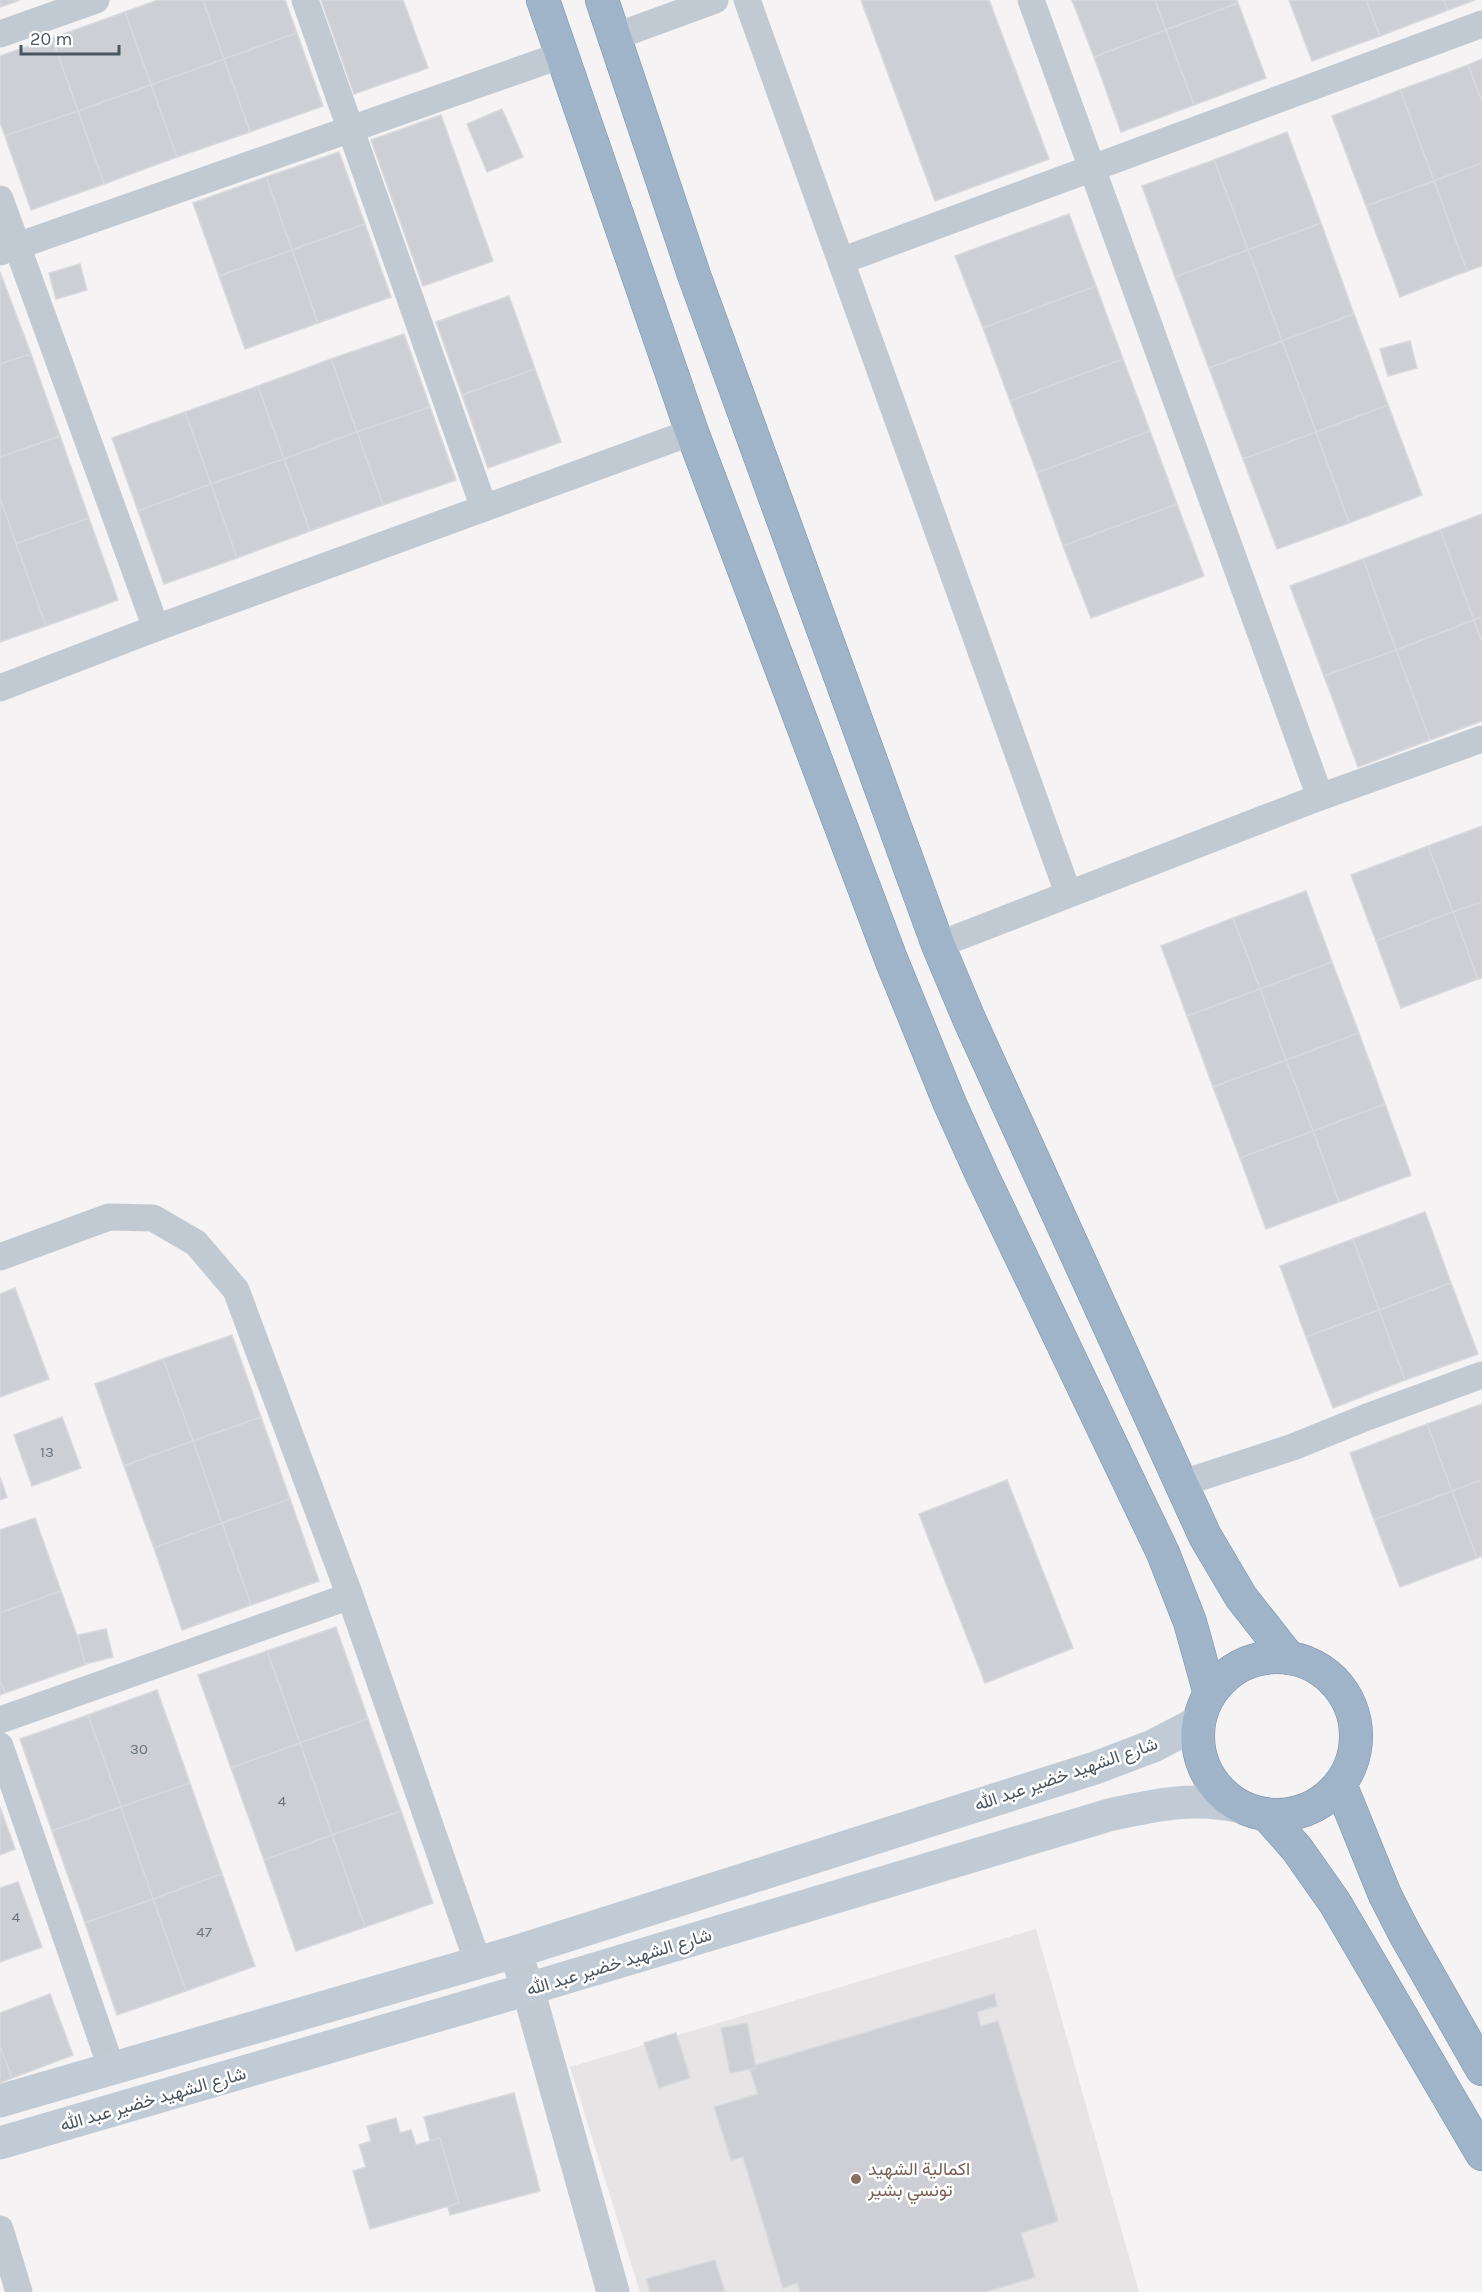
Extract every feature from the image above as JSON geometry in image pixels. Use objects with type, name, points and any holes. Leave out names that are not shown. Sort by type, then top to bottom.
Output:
[{"type":"highway","points":[[543,0],[692,432],[919,1032],[982,1175],[1163,1553],[1190,1622],[1205,1708]]},
{"type":"highway","points":[[602,0],[694,275],[938,945],[970,1021],[1205,1536],[1235,1587],[1262,1626],[1289,1658]]},
{"type":"highway","points":[[1254,1811],[1287,1815],[1307,1810],[1325,1799],[1340,1785],[1349,1769],[1355,1752],[1354,1716],[1347,1699],[1336,1684],[1323,1672],[1307,1663],[1289,1658],[1271,1657],[1253,1661],[1236,1669],[1222,1680],[1205,1708],[1198,1739],[1200,1755],[1215,1786],[1227,1798],[1254,1811],[1297,1849],[1335,1903],[1482,2154]]},
{"type":"highway","points":[[1340,1785],[1385,1895],[1404,1934],[1482,2069]]},
{"type":"main road","name":"شارع الشهيد خضير عبد الله","points":[[0,2101],[111,2067],[515,1952],[1095,1768],[1153,1746],[1205,1708]]},
{"type":"main road","name":"شارع الشهيد خضير عبد الله","points":[[0,2143],[528,1989],[1109,1815],[1148,1806],[1216,1801],[1254,1811]]},
{"type":"street","points":[[0,34],[96,0]]},
{"type":"street","points":[[305,0],[484,508]]},
{"type":"street","points":[[614,37],[715,0]]},
{"type":"street","points":[[747,0],[1068,893]]},
{"type":"street","points":[[1031,0],[1320,797]]},
{"type":"street","points":[[841,261],[1482,24]]},
{"type":"street","points":[[9,249],[562,55]]},
{"type":"street","points":[[0,199],[9,249],[156,628]]},
{"type":"street","points":[[0,688],[156,628],[692,432]]},
{"type":"street","points":[[938,945],[1320,797],[1482,739]]},
{"type":"street","points":[[0,1257],[109,1217],[153,1218],[196,1243],[236,1290],[350,1596],[478,1963]]},
{"type":"street","points":[[1180,1484],[1293,1448],[1367,1417],[1482,1375]]},
{"type":"street","points":[[0,1720],[350,1596]]},
{"type":"street","points":[[0,1746],[111,2067]]},
{"type":"street","points":[[515,1952],[528,1989],[613,2292]]},
{"type":"street","points":[[0,2229],[19,2292]]},
{"type":"shaded area","name":"اكمالية الشهيد تونسي بشير","points":[[1036,1929],[1139,2292],[640,2292],[570,2067]]},
{"type":"building","points":[[0,0],[20,0],[0,7]]},
{"type":"building","points":[[158,0],[203,0],[224,59],[151,85],[125,12]]},
{"type":"building","points":[[203,0],[285,0],[297,33],[224,59]]},
{"type":"building","points":[[321,0],[403,0],[428,68],[354,94]]},
{"type":"building","points":[[861,0],[989,0],[1049,159],[935,201]]},
{"type":"building","points":[[1072,0],[1155,0],[1166,30],[1094,57]]},
{"type":"building","points":[[1155,0],[1237,0],[1238,3],[1166,30]]},
{"type":"building","points":[[1289,0],[1366,0],[1380,36],[1312,61]]},
{"type":"building","points":[[1366,0],[1444,0],[1448,10],[1380,36]]},
{"type":"building","points":[[1444,0],[1475,0],[1448,10]]},
{"type":"building","points":[[1238,3],[1266,78],[1194,105],[1166,30]]},
{"type":"building","points":[[125,12],[151,85],[78,111],[52,38]]},
{"type":"building","points":[[1166,30],[1194,105],[1121,132],[1094,57]]},
{"type":"building","points":[[297,33],[323,106],[250,132],[224,59]]},
{"type":"building","points":[[52,38],[78,111],[5,136],[0,123],[0,56]]},
{"type":"building","points":[[224,59],[250,132],[177,157],[151,85]]},
{"type":"building","points":[[1482,59],[1482,102],[1468,65]]},
{"type":"building","points":[[1468,65],[1482,102],[1482,163],[1434,181],[1400,90]]},
{"type":"building","points":[[151,85],[177,157],[104,184],[78,111]]},
{"type":"building","points":[[1400,90],[1434,181],[1366,206],[1332,116]]},
{"type":"building","points":[[502,109],[523,157],[487,172],[467,124]]},
{"type":"building","points":[[78,111],[104,184],[31,210],[5,136]]},
{"type":"building","points":[[441,115],[493,261],[423,286],[371,140]]},
{"type":"building","points":[[1287,132],[1321,223],[1248,250],[1214,160]]},
{"type":"building","points":[[339,152],[365,224],[292,250],[266,177]]},
{"type":"building","points":[[1214,160],[1248,250],[1175,277],[1142,186]]},
{"type":"building","points":[[1482,163],[1482,266],[1467,271],[1434,181]]},
{"type":"building","points":[[266,177],[292,250],[219,276],[193,203]]},
{"type":"building","points":[[1434,181],[1467,271],[1400,297],[1366,206]]},
{"type":"building","points":[[1069,214],[1096,286],[983,328],[955,256]]},
{"type":"building","points":[[1321,223],[1354,314],[1282,341],[1248,250]]},
{"type":"building","points":[[365,224],[391,297],[318,323],[292,250]]},
{"type":"building","points":[[292,250],[318,323],[245,349],[219,276]]},
{"type":"building","points":[[1248,250],[1282,341],[1209,368],[1175,277]]},
{"type":"building","points":[[80,264],[87,290],[56,299],[49,273]]},
{"type":"building","points":[[0,272],[31,354],[0,364]]},
{"type":"building","points":[[1096,286],[1123,359],[1010,401],[983,328]]},
{"type":"building","points":[[509,296],[535,369],[462,395],[436,322]]},
{"type":"building","points":[[1354,314],[1388,405],[1316,432],[1282,341]]},
{"type":"building","points":[[404,334],[430,407],[357,432],[331,359]]},
{"type":"building","points":[[1282,341],[1316,432],[1243,459],[1209,368]]},
{"type":"building","points":[[1410,341],[1417,368],[1388,376],[1380,349]]},
{"type":"building","points":[[31,354],[60,436],[0,457],[0,364]]},
{"type":"building","points":[[331,359],[357,432],[284,459],[258,386]]},
{"type":"building","points":[[1123,359],[1150,431],[1037,473],[1010,401]]},
{"type":"building","points":[[535,369],[561,442],[488,468],[462,395]]},
{"type":"building","points":[[258,386],[284,459],[211,484],[185,412]]},
{"type":"building","points":[[1388,405],[1422,495],[1349,523],[1316,432]]},
{"type":"building","points":[[430,407],[456,480],[383,505],[357,432]]},
{"type":"building","points":[[185,412],[211,484],[138,511],[112,438]]},
{"type":"building","points":[[1150,431],[1177,504],[1063,546],[1037,473]]},
{"type":"building","points":[[357,432],[383,505],[310,531],[284,459]]},
{"type":"building","points":[[1316,432],[1349,523],[1277,549],[1243,459]]},
{"type":"building","points":[[60,436],[89,518],[16,544],[0,498],[0,457]]},
{"type":"building","points":[[284,459],[310,531],[237,558],[211,484]]},
{"type":"building","points":[[211,484],[237,558],[164,584],[138,511]]},
{"type":"building","points":[[0,498],[46,626],[0,642]]},
{"type":"building","points":[[1177,504],[1204,576],[1091,618],[1063,546]]},
{"type":"building","points":[[1482,514],[1482,617],[1474,620],[1440,530]]},
{"type":"building","points":[[89,518],[118,600],[46,626],[16,544]]},
{"type":"building","points":[[1440,530],[1474,620],[1396,650],[1363,559]]},
{"type":"building","points":[[1363,559],[1396,650],[1324,676],[1290,586]]},
{"type":"building","points":[[1482,617],[1482,643],[1474,620]]},
{"type":"building","points":[[1474,620],[1482,643],[1482,721],[1430,740],[1396,650]]},
{"type":"building","points":[[1396,650],[1430,740],[1358,767],[1324,676]]},
{"type":"building","points":[[1482,826],[1482,902],[1453,912],[1428,846]]},
{"type":"building","points":[[1428,846],[1453,912],[1376,941],[1351,875]]},
{"type":"building","points":[[1306,891],[1332,962],[1260,989],[1233,918]]},
{"type":"building","points":[[1482,902],[1482,978],[1478,979],[1453,912]]},
{"type":"building","points":[[1453,912],[1478,979],[1401,1008],[1376,941]]},
{"type":"building","points":[[1233,918],[1260,989],[1187,1016],[1161,946]]},
{"type":"building","points":[[1332,962],[1359,1033],[1286,1060],[1260,989]]},
{"type":"building","points":[[1260,989],[1286,1060],[1213,1087],[1187,1016]]},
{"type":"building","points":[[1359,1033],[1385,1104],[1313,1131],[1286,1060]]},
{"type":"building","points":[[1286,1060],[1313,1131],[1240,1158],[1213,1087]]},
{"type":"building","points":[[1385,1104],[1411,1175],[1339,1202],[1313,1131]]},
{"type":"building","points":[[1313,1131],[1339,1202],[1266,1229],[1240,1158]]},
{"type":"building","points":[[1425,1212],[1451,1283],[1379,1310],[1353,1239]]},
{"type":"building","points":[[1353,1239],[1379,1310],[1306,1337],[1280,1266]]},
{"type":"building","points":[[1451,1283],[1478,1354],[1405,1380],[1379,1310]]},
{"type":"building","points":[[15,1288],[49,1379],[0,1397],[0,1294]]},
{"type":"building","points":[[1379,1310],[1405,1380],[1333,1408],[1306,1337]]},
{"type":"building","points":[[232,1335],[261,1417],[193,1441],[163,1359]]},
{"type":"building","points":[[163,1359],[193,1441],[124,1466],[95,1384]]},
{"type":"building","points":[[1482,1404],[1482,1480],[1452,1491],[1427,1424]]},
{"type":"building","points":[[62,1417],[81,1468],[32,1486],[14,1435]]},
{"type":"building","points":[[261,1417],[290,1499],[222,1523],[193,1441]]},
{"type":"building","points":[[1427,1424],[1452,1491],[1374,1520],[1350,1453]]},
{"type":"building","points":[[193,1441],[222,1523],[154,1548],[124,1466]]},
{"type":"building","points":[[0,1477],[7,1497],[0,1500]]},
{"type":"building","points":[[1007,1480],[1073,1648],[985,1683],[919,1514]]},
{"type":"building","points":[[1482,1480],[1482,1556],[1477,1558],[1452,1491]]},
{"type":"building","points":[[1452,1491],[1477,1558],[1400,1587],[1374,1520]]},
{"type":"building","points":[[290,1499],[319,1581],[251,1605],[222,1523]]},
{"type":"building","points":[[35,1518],[61,1591],[0,1613],[0,1530]]},
{"type":"building","points":[[222,1523],[251,1605],[182,1630],[154,1548]]},
{"type":"building","points":[[61,1591],[87,1664],[5,1693],[0,1680],[0,1613]]},
{"type":"building","points":[[336,1627],[368,1719],[300,1743],[267,1651]]},
{"type":"building","points":[[106,1629],[113,1657],[85,1664],[78,1635]]},
{"type":"building","points":[[267,1651],[300,1743],[231,1768],[198,1675]]},
{"type":"building","points":[[0,1680],[5,1693],[0,1695]]},
{"type":"building","points":[[157,1690],[190,1783],[121,1807],[88,1715]]},
{"type":"building","points":[[88,1715],[121,1807],[52,1831],[20,1739]]},
{"type":"building","points":[[368,1719],[401,1811],[332,1835],[300,1743]]},
{"type":"building","points":[[300,1743],[332,1835],[264,1860],[231,1768]]},
{"type":"building","points":[[190,1783],[222,1874],[153,1899],[121,1807]]},
{"type":"building","points":[[0,1807],[15,1849],[0,1855]]},
{"type":"building","points":[[121,1807],[153,1899],[85,1923],[52,1831]]},
{"type":"building","points":[[401,1811],[433,1903],[365,1927],[332,1835]]},
{"type":"building","points":[[332,1835],[365,1927],[296,1951],[264,1860]]},
{"type":"building","points":[[222,1874],[255,1966],[186,1991],[153,1899]]},
{"type":"building","points":[[18,1882],[42,1947],[0,1962],[0,1888]]},
{"type":"building","points":[[153,1899],[186,1991],[117,2015],[85,1923]]},
{"type":"building","points":[[50,1994],[73,2055],[12,2078],[0,2046],[0,2013]]},
{"type":"building","points":[[994,1994],[997,2006],[977,2012],[981,2026],[998,2021],[1058,2221],[1021,2233],[1035,2277],[986,2292],[800,2292],[797,2283],[783,2288],[743,2157],[731,2160],[714,2107],[758,2094],[749,2067]]},
{"type":"building","points":[[747,2023],[756,2068],[730,2073],[721,2028]]},
{"type":"building","points":[[676,2033],[690,2078],[659,2088],[644,2043]]},
{"type":"building","points":[[0,2046],[12,2078],[0,2083]]},
{"type":"building","points":[[514,2093],[540,2191],[450,2215],[424,2117]]},
{"type":"building","points":[[396,2118],[400,2133],[411,2130],[416,2145],[440,2138],[459,2203],[370,2229],[353,2171],[366,2167],[359,2145],[371,2141],[367,2126]]},
{"type":"building","points":[[715,2260],[725,2292],[650,2292],[646,2279]]},
{"type":"place","name":"اكمالية الشهيد تونسي بشير","points":[[856,2179]]}]
